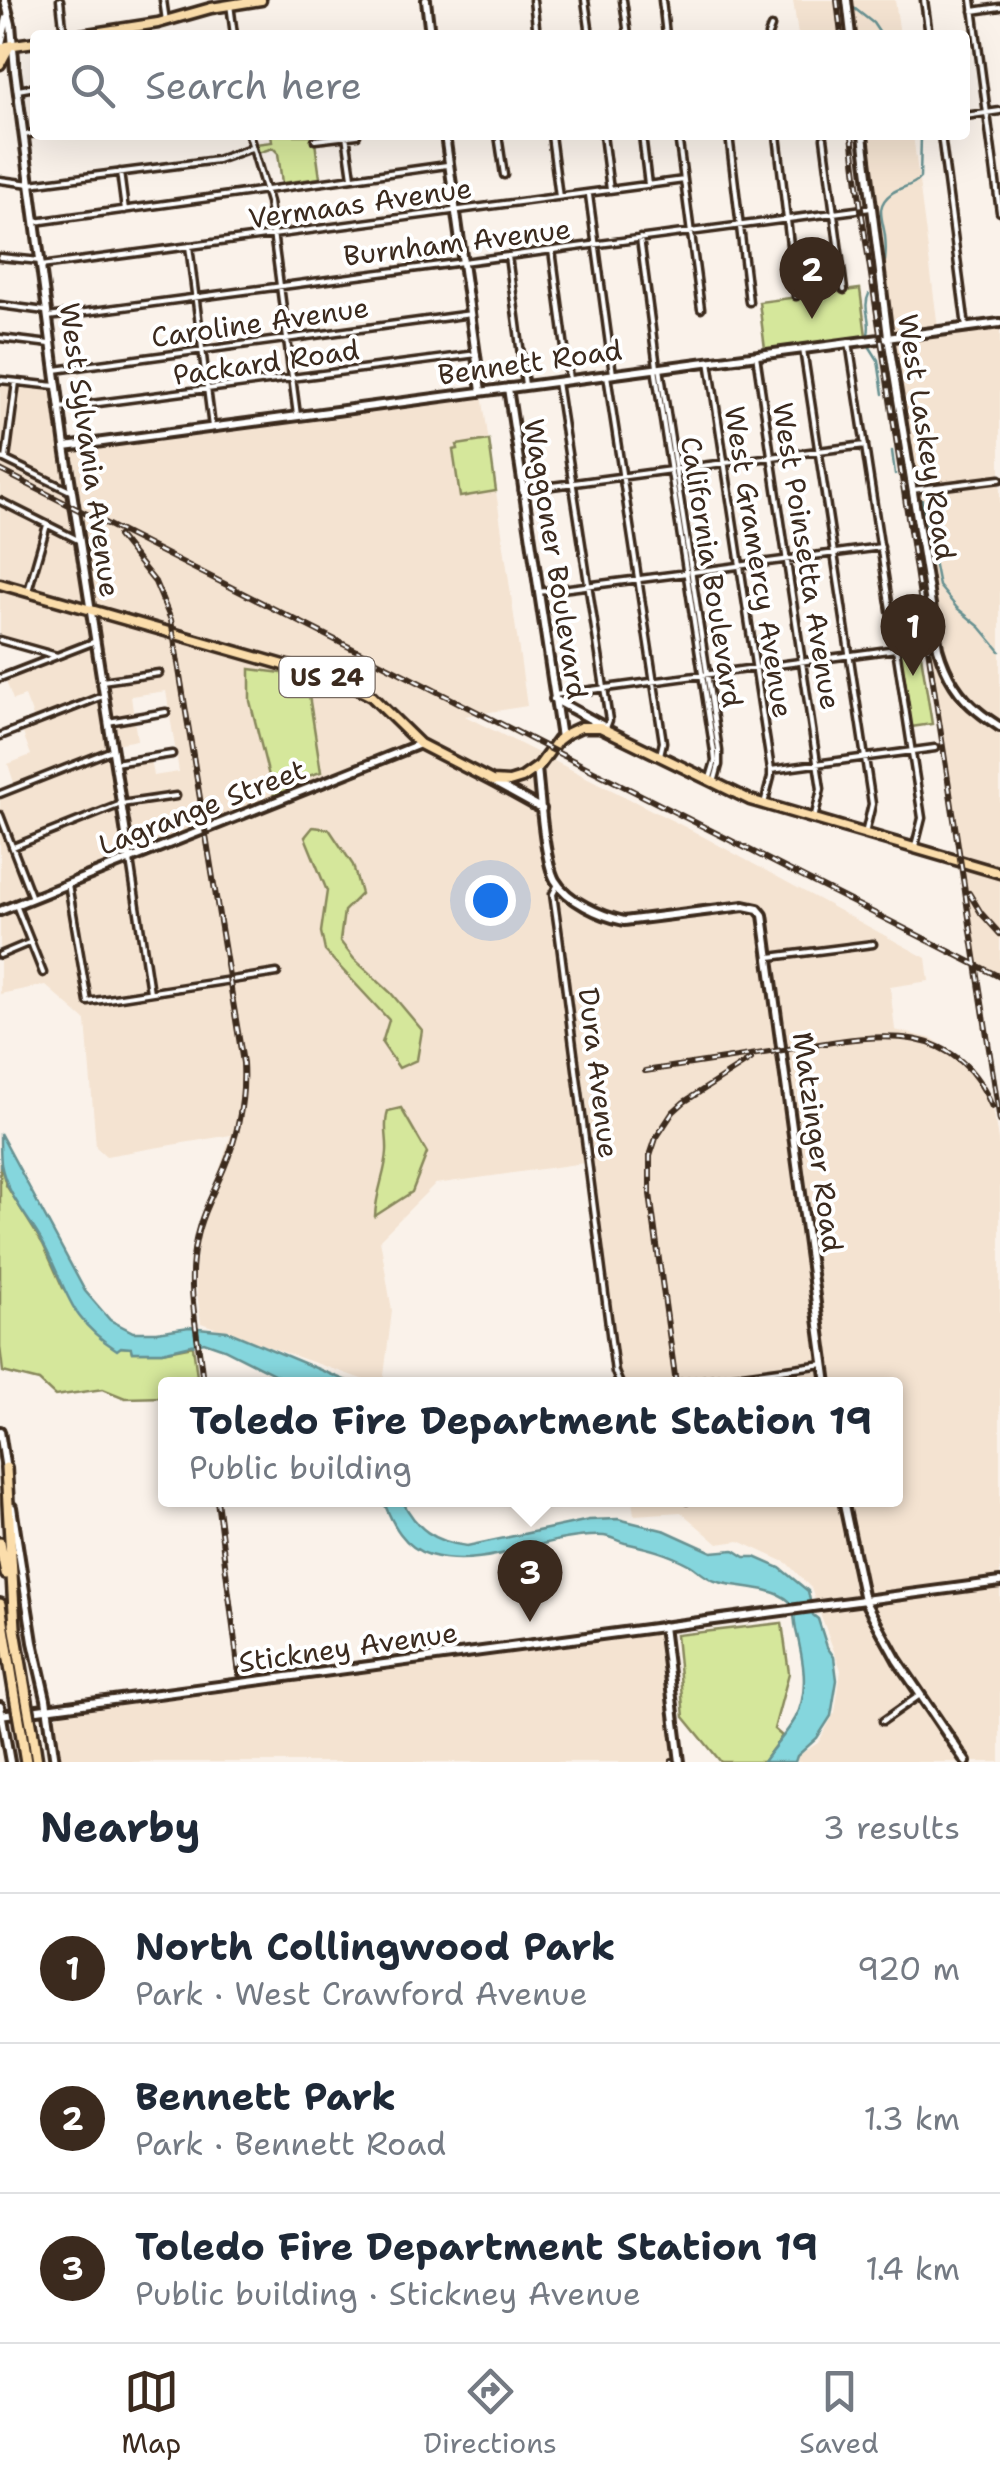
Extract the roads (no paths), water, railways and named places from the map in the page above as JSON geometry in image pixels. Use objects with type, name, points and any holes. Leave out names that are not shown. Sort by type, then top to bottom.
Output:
[{"type":"highway","points":[[6,1468],[20,1731],[26,1762]]},
{"type":"highway","points":[[0,1542],[15,1628]]},
{"type":"highway","points":[[0,1604],[20,1696]]},
{"type":"highway","points":[[0,1632],[32,1730],[37,1762]]},
{"type":"main road","points":[[111,30],[166,21],[210,4],[261,0]]},
{"type":"main road","points":[[0,49],[30,43]]},
{"type":"main road","points":[[0,63],[12,46]]},
{"type":"main road","name":"US 24","points":[[0,584],[350,684],[375,700],[420,744],[496,781]]},
{"type":"main road","points":[[496,781],[516,780],[537,768],[561,738],[581,728],[606,728],[745,798],[1000,874]]},
{"type":"street","name":"West Sylvania Avenue","points":[[5,0],[5,33],[12,46],[65,447],[130,860]]},
{"type":"street","points":[[60,0],[63,30]]},
{"type":"street","points":[[163,0],[166,21]]},
{"type":"street","points":[[426,0],[428,30]]},
{"type":"street","points":[[532,0],[536,30]]},
{"type":"street","points":[[585,0],[589,30]]},
{"type":"street","points":[[624,0],[627,30]]},
{"type":"street","points":[[662,0],[665,30]]},
{"type":"street","points":[[846,0],[850,30]]},
{"type":"street","points":[[924,0],[928,30]]},
{"type":"street","points":[[972,0],[1000,212]]},
{"type":"street","points":[[230,4],[233,30]]},
{"type":"street","points":[[974,11],[1000,7]]},
{"type":"street","points":[[0,49],[5,33]]},
{"type":"street","points":[[0,63],[6,59],[14,63]]},
{"type":"street","points":[[18,90],[30,89]]},
{"type":"street","points":[[970,115],[1000,111]]},
{"type":"street","points":[[24,134],[30,133]]},
{"type":"street","points":[[250,140],[266,188],[274,235],[297,416]]},
{"type":"street","points":[[347,140],[352,177]]},
{"type":"street","points":[[446,140],[479,374],[484,391],[503,396],[510,407]]},
{"type":"street","points":[[499,140],[504,175]]},
{"type":"street","points":[[552,140],[559,197]]},
{"type":"street","points":[[604,140],[610,190]]},
{"type":"street","points":[[643,140],[648,185]]},
{"type":"street","points":[[679,140],[701,309]]},
{"type":"street","points":[[730,140],[749,302]]},
{"type":"street","points":[[778,140],[796,296]]},
{"type":"street","points":[[824,140],[844,290]]},
{"type":"street","name":"West Laskey Road","points":[[864,140],[888,336],[934,630],[944,668],[966,700],[999,725]]},
{"type":"street","points":[[942,140],[966,327]]},
{"type":"street","points":[[0,180],[30,184],[216,160],[252,148]]},
{"type":"street","points":[[35,222],[449,164]]},
{"type":"street","points":[[120,172],[125,210]]},
{"type":"street","name":"Vermaas Avenue","points":[[0,256],[41,264],[684,180]]},
{"type":"street","points":[[589,193],[623,477],[663,742],[660,755]]},
{"type":"street","name":"Burnham Avenue","points":[[0,306],[48,314],[872,208]]},
{"type":"street","name":"California Boulevard","points":[[640,238],[720,761],[711,781]]},
{"type":"street","points":[[190,246],[212,428]]},
{"type":"street","points":[[552,250],[568,379]]},
{"type":"street","name":"Waggoner Boulevard","points":[[508,256],[525,385]]},
{"type":"street","name":"Caroline Avenue","points":[[55,370],[471,314]]},
{"type":"street","name":"Bennett Road","points":[[65,447],[1000,323]]},
{"type":"street","points":[[0,338],[52,344]]},
{"type":"street","points":[[849,342],[922,818],[914,848]]},
{"type":"street","points":[[803,348],[872,804],[864,834]]},
{"type":"street","name":"Packard Road","points":[[60,408],[477,354]]},
{"type":"street","name":"West Poinsetta Avenue","points":[[756,355],[818,764],[821,792],[814,819]]},
{"type":"street","name":"West Gramercy Avenue","points":[[708,361],[771,777],[764,804]]},
{"type":"street","points":[[479,374],[498,389]]},
{"type":"street","points":[[0,380],[57,386]]},
{"type":"street","points":[[554,697],[606,728],[609,720],[557,381]]},
{"type":"street","points":[[16,382],[3,458],[72,493]]},
{"type":"street","name":"Waggoner Boulevard","points":[[508,388],[561,738]]},
{"type":"street","points":[[522,490],[865,444]]},
{"type":"street","points":[[912,490],[1000,478]]},
{"type":"street","points":[[0,501],[80,542]]},
{"type":"street","points":[[28,591],[48,525]]},
{"type":"street","points":[[538,592],[880,547]]},
{"type":"street","points":[[0,640],[58,656]]},
{"type":"street","points":[[0,678],[96,641]]},
{"type":"street","points":[[554,697],[896,649]]},
{"type":"street","points":[[102,680],[160,673]]},
{"type":"street","points":[[0,736],[104,696]]},
{"type":"street","points":[[108,722],[166,712]]},
{"type":"street","name":"Lagrange Street","points":[[0,911],[420,744]]},
{"type":"street","points":[[770,770],[935,748]]},
{"type":"street","points":[[0,794],[112,750]]},
{"type":"street","points":[[114,763],[172,754]]},
{"type":"street","name":"Dura Avenue","points":[[537,768],[550,864],[558,884],[553,894],[618,1377]]},
{"type":"street","points":[[496,781],[542,806]]},
{"type":"street","points":[[13,847],[121,804],[176,796]]},
{"type":"street","points":[[0,815],[32,898]]},
{"type":"street","points":[[130,860],[150,992]]},
{"type":"street","points":[[68,884],[88,1002],[277,972]]},
{"type":"street","name":"Matzinger Road","points":[[558,884],[574,899],[624,921],[740,906],[758,909],[765,919],[826,1377]]},
{"type":"street","points":[[16,905],[43,973]]},
{"type":"street","points":[[0,955],[31,942]]},
{"type":"street","points":[[770,958],[873,944]]},
{"type":"street","points":[[728,1377],[824,1364]]},
{"type":"street","points":[[0,1431],[33,1642],[57,1762]]},
{"type":"street","points":[[844,1507],[864,1600],[897,1660],[966,1762]]},
{"type":"street","name":"Stickney Avenue","points":[[1,1715],[1000,1582]]},
{"type":"street","points":[[876,1622],[875,1606],[884,1597]]},
{"type":"street","points":[[663,1626],[680,1762]]},
{"type":"street","points":[[883,1721],[920,1696]]},
{"type":"street","points":[[0,1706],[10,1761],[2,1762]]},
{"type":"street","points":[[57,1762],[52,1719],[57,1712],[72,1706]]},
{"type":"water","points":[[0,1133],[85,1291],[110,1320],[133,1332],[189,1327],[227,1331],[337,1377],[280,1377],[204,1342],[162,1352],[132,1352],[131,1348],[121,1347],[117,1350],[79,1316],[44,1245],[8,1186],[1,1164]]},
{"type":"water","points":[[386,1507],[406,1507],[420,1526],[436,1537],[467,1546],[589,1520],[618,1519],[666,1531],[712,1552],[734,1550],[745,1557],[755,1557],[780,1568],[808,1591],[813,1615],[834,1657],[837,1680],[831,1716],[795,1762],[763,1762],[795,1719],[804,1686],[793,1610],[782,1596],[715,1581],[674,1557],[604,1536],[452,1559],[421,1552],[395,1526]]},
{"type":"waterway","points":[[838,2],[842,4]]},
{"type":"waterway","points":[[854,8],[878,30]]},
{"type":"waterway","points":[[885,261],[881,208],[892,193],[920,178],[921,140]]},
{"type":"waterway","points":[[868,334],[869,294]]},
{"type":"waterway","points":[[868,344],[878,360],[883,394]]},
{"type":"waterway","points":[[892,451],[895,474]]},
{"type":"waterway","points":[[922,500],[939,586],[1000,651]]},
{"type":"railway","points":[[837,0],[840,30]]},
{"type":"railway","points":[[853,140],[1000,1121]]},
{"type":"railway","points":[[0,470],[1000,977]]},
{"type":"railway","points":[[118,536],[155,582],[171,620],[243,1063],[237,1130],[201,1221],[193,1258],[192,1294],[202,1377]]},
{"type":"railway","points":[[969,893],[1000,934]]},
{"type":"railway","points":[[645,1071],[844,1040],[903,1038],[930,1044],[954,1056],[975,1076],[992,1107]]},
{"type":"railway","points":[[675,1377],[650,1194],[650,1156],[656,1138],[673,1112],[751,1059]]},
{"type":"railway","points":[[218,1507],[239,1674]]},
{"type":"place","name":"Bennett Park","points":[[812,319]]},
{"type":"place","name":"North Collingwood Park","points":[[913,676]]},
{"type":"place","name":"Toledo Fire Department Station 19","points":[[530,1622]]}]
